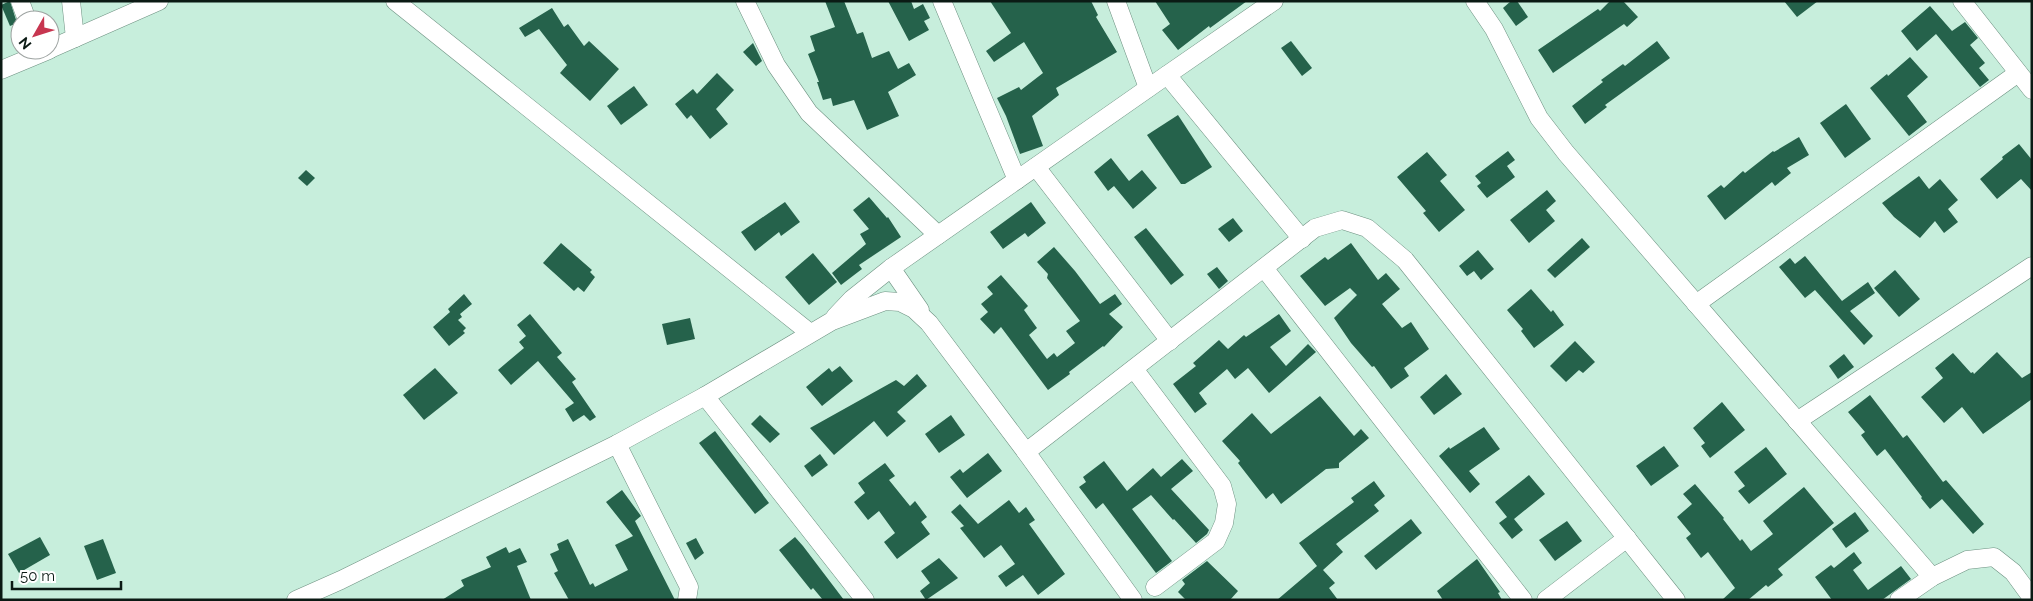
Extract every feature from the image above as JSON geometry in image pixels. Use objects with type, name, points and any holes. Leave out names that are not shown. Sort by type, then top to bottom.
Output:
[{"type":"street","points":[[71,1],[75,38]]},
{"type":"street","points":[[60,44],[158,1]]},
{"type":"street","points":[[395,1],[810,333]]},
{"type":"street","points":[[745,1],[776,66],[809,113],[938,235]]},
{"type":"street","points":[[942,1],[1017,180]]},
{"type":"street","points":[[1116,1],[1148,88]]},
{"type":"street","points":[[832,321],[852,299],[891,268],[1274,1]]},
{"type":"street","points":[[1475,1],[1494,30],[1539,118],[1566,153],[1932,577]]},
{"type":"street","points":[[1962,1],[2032,90]]},
{"type":"street","points":[[1,70],[24,60]]},
{"type":"street","points":[[1696,304],[2018,72]]},
{"type":"street","points":[[1167,75],[1302,239]]},
{"type":"street","points":[[1036,167],[1170,341]]},
{"type":"street","points":[[1026,452],[1315,228],[1342,220],[1367,228],[1405,260],[1676,600]]},
{"type":"street","points":[[1797,421],[2032,266]]},
{"type":"street","points":[[891,268],[1133,600]]},
{"type":"street","points":[[1264,268],[1523,600]]},
{"type":"street","points":[[296,600],[341,580],[617,444],[705,396],[832,321],[885,301],[900,302],[914,308],[929,322]]},
{"type":"street","points":[[1134,369],[1222,486],[1227,504],[1224,522],[1216,541],[1155,587]]},
{"type":"street","points":[[705,396],[865,600]]},
{"type":"street","points":[[617,444],[689,587],[687,600]]},
{"type":"street","points":[[1546,600],[1627,538]]},
{"type":"street","points":[[1899,600],[1932,577],[1967,560],[1994,557],[2013,572],[2032,598]]},
{"type":"building","points":[[10,1],[13,10],[10,10],[10,26],[1,5]]},
{"type":"building","points":[[825,1],[844,1],[857,34],[863,32],[872,58],[889,51],[898,69],[909,63],[916,75],[888,92],[899,116],[867,130],[854,100],[833,106],[831,98],[823,100],[817,82],[819,82],[808,54],[815,51],[810,36],[835,27]]},
{"type":"building","points":[[888,1],[911,1],[914,9],[923,4],[930,18],[924,21],[929,30],[909,41]]},
{"type":"building","points":[[990,1],[1091,1],[1098,15],[1096,17],[1117,52],[1056,88],[1059,95],[1032,116],[1043,146],[1020,154],[997,98],[1019,87],[1021,90],[1043,73],[1024,42],[994,62],[986,51],[1011,33]]},
{"type":"building","points":[[1155,1],[1247,1],[1210,28],[1209,26],[1178,50],[1162,30],[1170,24]]},
{"type":"building","points":[[1511,1],[1517,1],[1528,17],[1516,26],[1503,8]]},
{"type":"building","points":[[1610,1],[1623,1],[1638,17],[1627,27],[1624,24],[1553,73],[1538,50],[1598,9],[1600,11]]},
{"type":"building","points":[[1784,1],[1818,1],[1797,17]]},
{"type":"building","points":[[1930,6],[1952,31],[1965,22],[1978,38],[1970,45],[1985,63],[1979,68],[1989,80],[1980,87],[1936,34],[1917,51],[1901,31]]},
{"type":"building","points":[[552,8],[564,27],[568,24],[584,46],[589,41],[619,69],[590,101],[560,73],[567,65],[539,29],[525,37],[519,28]]},
{"type":"building","points":[[1291,41],[1312,68],[1302,76],[1281,48]]},
{"type":"building","points":[[1657,41],[1670,58],[1605,105],[1607,107],[1585,124],[1572,106],[1603,82],[1601,80],[1623,64],[1625,66]]},
{"type":"building","points":[[753,43],[762,61],[756,66],[743,52]]},
{"type":"building","points":[[1910,57],[1928,77],[1907,96],[1927,122],[1909,136],[1870,88],[1887,74],[1888,76]]},
{"type":"building","points":[[717,73],[734,90],[716,109],[728,124],[710,139],[691,115],[687,119],[675,104],[693,89],[697,94]]},
{"type":"building","points":[[634,86],[648,105],[621,125],[607,106]]},
{"type":"building","points":[[1846,104],[1871,139],[1845,158],[1820,123]]},
{"type":"building","points":[[1178,115],[1212,167],[1185,184],[1181,184],[1147,135]]},
{"type":"building","points":[[1799,137],[1809,155],[1787,168],[1791,173],[1775,186],[1772,182],[1725,220],[1707,196],[1721,185],[1724,188],[1743,171],[1745,173],[1773,151]]},
{"type":"building","points":[[2019,144],[2032,160],[2032,191],[2021,179],[1997,199],[1980,179],[2003,159],[2002,157]]},
{"type":"building","points":[[1508,151],[1515,160],[1507,166],[1515,177],[1487,198],[1477,186],[1481,183],[1475,176]]},
{"type":"building","points":[[1427,152],[1447,175],[1440,181],[1465,210],[1439,232],[1423,213],[1426,211],[1397,177]]},
{"type":"building","points":[[1111,158],[1129,181],[1142,170],[1157,188],[1133,209],[1114,186],[1108,191],[1094,172]]},
{"type":"building","points":[[306,170],[315,178],[307,186],[298,178]]},
{"type":"building","points":[[1919,176],[1929,189],[1940,179],[1958,200],[1948,209],[1958,222],[1944,233],[1935,221],[1920,238],[1894,217],[1882,203]]},
{"type":"building","points":[[1547,190],[1556,201],[1546,210],[1555,221],[1529,243],[1510,220]]},
{"type":"building","points":[[869,197],[888,217],[901,237],[859,265],[862,269],[841,285],[832,273],[866,244],[860,234],[869,229],[853,210]]},
{"type":"building","points":[[785,202],[800,222],[781,236],[779,232],[755,251],[741,232]]},
{"type":"building","points":[[1031,202],[1046,223],[1028,237],[1025,233],[1003,249],[990,232]]},
{"type":"building","points":[[1233,218],[1243,231],[1229,242],[1218,229]]},
{"type":"building","points":[[1146,228],[1184,275],[1171,285],[1134,237]]},
{"type":"building","points":[[1582,238],[1590,247],[1555,278],[1547,270]]},
{"type":"building","points":[[561,243],[592,270],[590,272],[595,277],[584,292],[578,287],[574,291],[543,263]]},
{"type":"building","points":[[1351,243],[1378,280],[1386,273],[1400,289],[1382,304],[1402,328],[1411,322],[1429,349],[1404,368],[1409,376],[1391,389],[1374,366],[1372,367],[1351,343],[1334,318],[1357,295],[1350,288],[1325,306],[1300,276],[1325,257],[1328,260]]},
{"type":"building","points":[[1054,247],[1100,304],[1115,294],[1122,304],[1109,314],[1123,327],[1104,347],[1048,390],[1001,327],[994,334],[980,319],[988,312],[981,304],[993,294],[987,287],[1001,275],[1028,306],[1024,310],[1037,328],[1029,335],[1047,359],[1054,353],[1057,357],[1075,343],[1066,331],[1080,321],[1047,278],[1048,274],[1037,262]]},
{"type":"building","points":[[1478,250],[1494,269],[1481,280],[1474,271],[1467,276],[1459,266]]},
{"type":"building","points":[[813,253],[837,282],[809,305],[785,277]]},
{"type":"building","points":[[1805,256],[1842,301],[1868,282],[1875,293],[1850,311],[1873,336],[1864,345],[1815,290],[1805,298],[1779,267],[1790,258],[1795,264]]},
{"type":"building","points":[[1217,267],[1228,281],[1219,289],[1207,274]]},
{"type":"building","points":[[1895,270],[1920,299],[1899,317],[1874,288]]},
{"type":"building","points":[[1531,289],[1551,312],[1553,310],[1564,325],[1534,348],[1521,331],[1523,329],[1507,310]]},
{"type":"building","points":[[464,294],[472,304],[460,314],[462,317],[458,320],[466,328],[463,331],[465,333],[449,346],[433,327],[450,312],[448,309]]},
{"type":"building","points":[[530,314],[562,353],[557,357],[576,379],[572,382],[596,417],[590,421],[584,415],[573,422],[565,409],[574,403],[538,361],[511,385],[498,370],[524,348],[519,342],[526,336],[517,325]]},
{"type":"building","points":[[1279,314],[1291,331],[1270,347],[1286,366],[1308,344],[1316,352],[1269,393],[1248,368],[1235,379],[1227,369],[1199,393],[1207,404],[1195,413],[1173,384],[1196,366],[1193,363],[1219,340],[1228,349],[1244,335],[1246,337]]},
{"type":"building","points":[[690,318],[695,339],[667,345],[662,324]]},
{"type":"building","points":[[1575,341],[1595,362],[1583,373],[1579,370],[1566,382],[1550,366]]},
{"type":"building","points":[[1997,352],[2022,378],[2032,372],[2032,399],[1983,434],[1962,407],[1944,423],[1921,397],[1943,378],[1935,368],[1953,353],[1974,374]]},
{"type":"building","points":[[1844,354],[1854,367],[1838,379],[1829,366]]},
{"type":"building","points":[[840,366],[853,381],[822,406],[806,387],[829,368],[832,372]]},
{"type":"building","points":[[435,368],[458,393],[424,420],[403,395]]},
{"type":"building","points":[[917,374],[927,386],[897,412],[906,421],[887,437],[874,421],[834,455],[810,428],[896,380],[904,386]]},
{"type":"building","points":[[1446,374],[1462,394],[1434,415],[1420,397]]},
{"type":"building","points":[[1870,395],[1903,438],[1907,435],[1943,482],[1946,480],[1984,524],[1973,534],[1942,499],[1930,509],[1885,449],[1877,456],[1861,435],[1865,432],[1848,412]]},
{"type":"building","points":[[1320,396],[1354,436],[1361,429],[1369,438],[1339,463],[1339,468],[1326,469],[1281,504],[1273,493],[1266,499],[1238,463],[1240,461],[1222,441],[1252,413],[1271,434]]},
{"type":"building","points":[[1722,402],[1745,430],[1710,458],[1701,446],[1705,443],[1693,428]]},
{"type":"building","points":[[760,415],[780,434],[770,443],[751,424]]},
{"type":"building","points":[[951,415],[965,435],[939,453],[925,434]]},
{"type":"building","points":[[1484,427],[1500,449],[1469,471],[1480,484],[1470,493],[1439,456],[1449,447],[1450,449]]},
{"type":"building","points":[[715,431],[769,503],[755,514],[699,443]]},
{"type":"building","points":[[1664,446],[1679,466],[1651,486],[1636,466]]},
{"type":"building","points":[[1766,447],[1787,474],[1749,504],[1738,491],[1745,486],[1734,472]]},
{"type":"building","points":[[988,453],[1002,471],[967,498],[950,477],[960,469],[963,473]]},
{"type":"building","points":[[820,454],[828,465],[812,477],[804,466]]},
{"type":"building","points":[[1182,459],[1193,471],[1171,489],[1209,530],[1196,543],[1151,495],[1132,509],[1172,561],[1156,573],[1103,503],[1096,509],[1079,487],[1086,482],[1083,477],[1104,461],[1127,491],[1153,468],[1161,477]]},
{"type":"building","points":[[885,463],[895,476],[889,480],[910,506],[915,501],[927,517],[921,522],[930,534],[897,559],[884,542],[895,533],[879,511],[868,520],[854,502],[865,493],[858,483]]},
{"type":"building","points":[[1529,475],[1545,494],[1514,519],[1523,530],[1512,539],[1499,523],[1507,517],[1495,502]]},
{"type":"building","points":[[1374,481],[1385,496],[1374,505],[1379,511],[1336,544],[1343,552],[1323,570],[1335,583],[1329,588],[1338,600],[1277,600],[1317,566],[1299,543],[1354,502],[1351,498]]},
{"type":"building","points":[[1695,484],[1724,518],[1740,541],[1742,539],[1751,551],[1773,534],[1763,521],[1804,487],[1834,523],[1778,569],[1783,575],[1768,587],[1766,585],[1748,600],[1722,600],[1735,588],[1708,552],[1701,558],[1686,538],[1691,534],[1677,517],[1692,504],[1683,494]]},
{"type":"building","points":[[622,490],[641,516],[635,521],[675,600],[569,600],[554,573],[558,571],[550,554],[559,550],[557,544],[568,539],[590,585],[593,583],[595,587],[628,570],[615,545],[633,536],[606,502]]},
{"type":"building","points":[[1009,500],[1019,513],[1026,507],[1035,520],[1029,524],[1065,574],[1038,595],[1023,575],[1006,587],[998,576],[1015,564],[1001,545],[984,558],[960,528],[964,526],[951,512],[960,504],[978,524]]},
{"type":"building","points":[[1855,512],[1869,531],[1846,548],[1832,529]]},
{"type":"building","points":[[1411,519],[1422,533],[1376,570],[1364,556]]},
{"type":"building","points":[[1567,521],[1582,541],[1555,561],[1539,540]]},
{"type":"building","points":[[40,537],[50,555],[19,573],[8,554]]},
{"type":"building","points":[[795,537],[844,600],[823,600],[813,588],[811,590],[779,550]]},
{"type":"building","points":[[696,538],[704,553],[695,560],[686,543]]},
{"type":"building","points":[[103,539],[116,573],[97,580],[84,546]]},
{"type":"building","points":[[506,547],[509,553],[520,548],[527,562],[517,566],[531,600],[442,600],[464,586],[461,580],[491,567],[486,557]]},
{"type":"building","points":[[1854,552],[1862,563],[1853,570],[1868,590],[1901,566],[1911,579],[1882,600],[1832,600],[1815,577],[1831,565],[1834,568]]},
{"type":"building","points":[[939,558],[958,578],[926,600],[920,591],[930,583],[921,571]]},
{"type":"building","points":[[1477,559],[1500,592],[1498,593],[1502,600],[1443,600],[1437,591]]},
{"type":"building","points":[[1207,561],[1238,591],[1230,600],[1186,600],[1178,592],[1185,584],[1182,580]]}]
